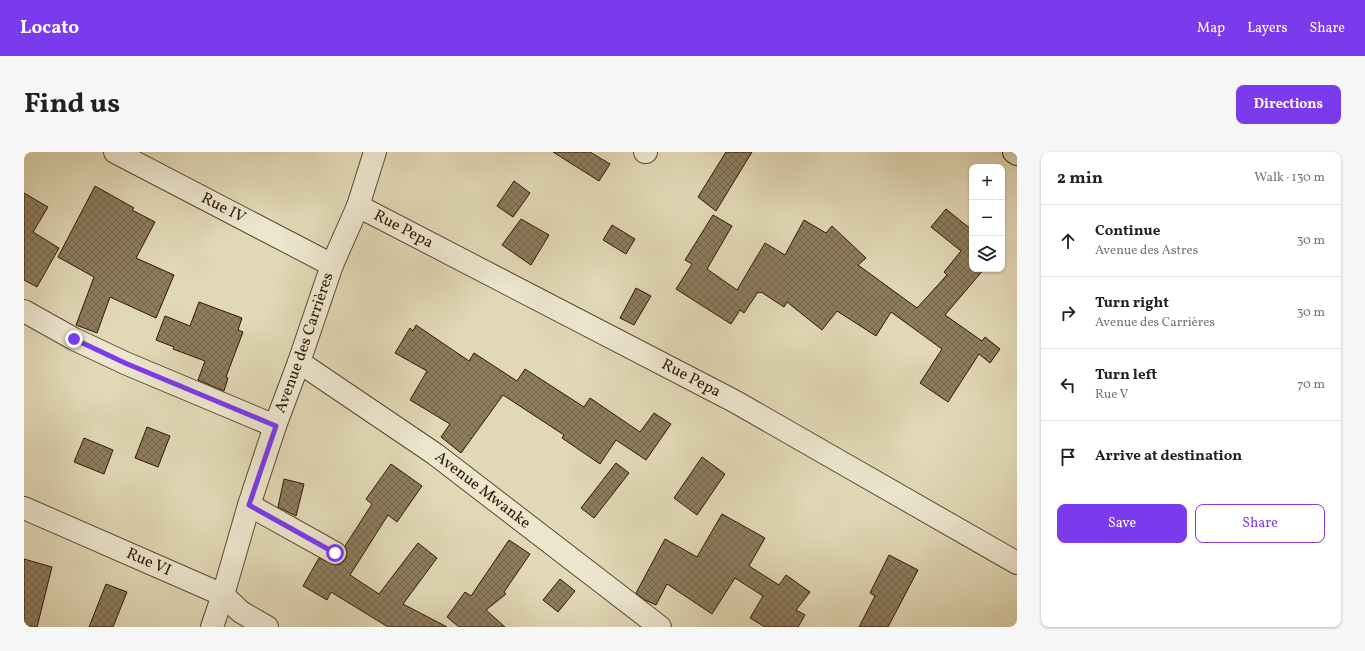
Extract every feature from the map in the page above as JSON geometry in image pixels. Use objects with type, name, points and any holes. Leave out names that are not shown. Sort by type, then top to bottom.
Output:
[{"type":"street","name":"Rue IV","points":[[115,152],[332,265]]},
{"type":"street","name":"Avenue des Carrières","points":[[212,627],[249,505],[276,426],[332,265],[358,206],[375,152]]},
{"type":"street","name":"Rue Pepa","points":[[358,206],[734,401],[1017,563]]},
{"type":"street","points":[[24,311],[74,339],[125,363],[276,426]]},
{"type":"street","name":"Avenue Mwanke","points":[[299,362],[435,454],[660,627]]},
{"type":"street","points":[[249,505],[335,553]]},
{"type":"street","name":"Rue VI","points":[[24,508],[223,594],[241,612],[267,627]]},
{"type":"building","points":[[553,152],[590,152],[610,164],[599,181]]},
{"type":"building","points":[[726,152],[752,152],[716,211],[698,197]]},
{"type":"building","points":[[514,181],[530,193],[513,217],[497,206]]},
{"type":"building","points":[[95,186],[134,208],[132,210],[155,222],[136,258],[174,275],[156,318],[110,297],[97,333],[76,325],[94,277],[58,257]]},
{"type":"building","points":[[24,193],[48,207],[33,232],[59,248],[37,287],[24,280]]},
{"type":"building","points":[[946,209],[969,228],[969,272],[981,272],[945,315],[982,341],[985,337],[1000,349],[990,363],[979,354],[948,402],[920,383],[942,349],[891,312],[876,336],[837,311],[822,330],[787,302],[784,307],[761,292],[758,292],[744,313],[740,310],[731,324],[676,289],[692,264],[685,260],[713,215],[732,226],[707,269],[737,290],[765,243],[785,255],[804,220],[826,233],[832,226],[866,258],[858,265],[917,308],[947,275],[944,272],[961,251],[931,227]]},
{"type":"building","points":[[521,219],[549,235],[531,265],[502,245]]},
{"type":"building","points":[[612,225],[635,239],[626,254],[603,240]]},
{"type":"building","points":[[636,288],[651,296],[634,325],[620,318]]},
{"type":"building","points":[[199,302],[242,318],[238,330],[243,332],[226,377],[228,378],[224,391],[198,380],[205,361],[173,349],[174,347],[156,340],[165,316],[190,326]]},
{"type":"building","points":[[416,325],[469,361],[474,353],[517,381],[525,369],[584,407],[590,398],[640,432],[654,413],[671,424],[646,460],[616,440],[600,464],[562,438],[564,435],[503,395],[461,453],[441,437],[450,424],[410,400],[427,371],[395,353],[410,328],[413,331]]},
{"type":"building","points":[[147,427],[170,436],[158,467],[135,458]]},
{"type":"building","points":[[84,438],[113,450],[104,474],[74,462]]},
{"type":"building","points":[[702,457],[725,474],[697,515],[674,498]]},
{"type":"building","points":[[616,463],[629,473],[594,518],[581,508]]},
{"type":"building","points":[[391,464],[422,486],[397,522],[388,515],[350,575],[379,594],[418,543],[437,558],[403,604],[447,627],[388,627],[331,592],[327,600],[303,586],[319,558],[335,565],[341,564],[346,559],[347,552],[345,546],[372,504],[366,499]]},
{"type":"building","points":[[284,479],[304,484],[296,516],[278,507]]},
{"type":"building","points":[[722,514],[765,538],[749,566],[779,585],[786,575],[810,592],[796,610],[805,615],[798,627],[765,627],[750,618],[763,596],[735,578],[712,614],[667,584],[656,605],[645,600],[636,593],[665,539],[697,557]]},
{"type":"building","points":[[509,540],[530,554],[504,592],[506,594],[486,610],[505,627],[459,627],[447,617],[465,592],[471,596]]},
{"type":"building","points":[[889,555],[918,570],[888,627],[859,627],[875,596],[870,593]]},
{"type":"building","points":[[24,559],[52,567],[37,627],[24,627]]},
{"type":"building","points":[[560,579],[575,591],[558,612],[543,600]]},
{"type":"building","points":[[106,584],[127,592],[113,627],[89,627]]},
{"type":"route","points":[[74,339],[125,363],[276,426],[249,505],[335,553]]}]
